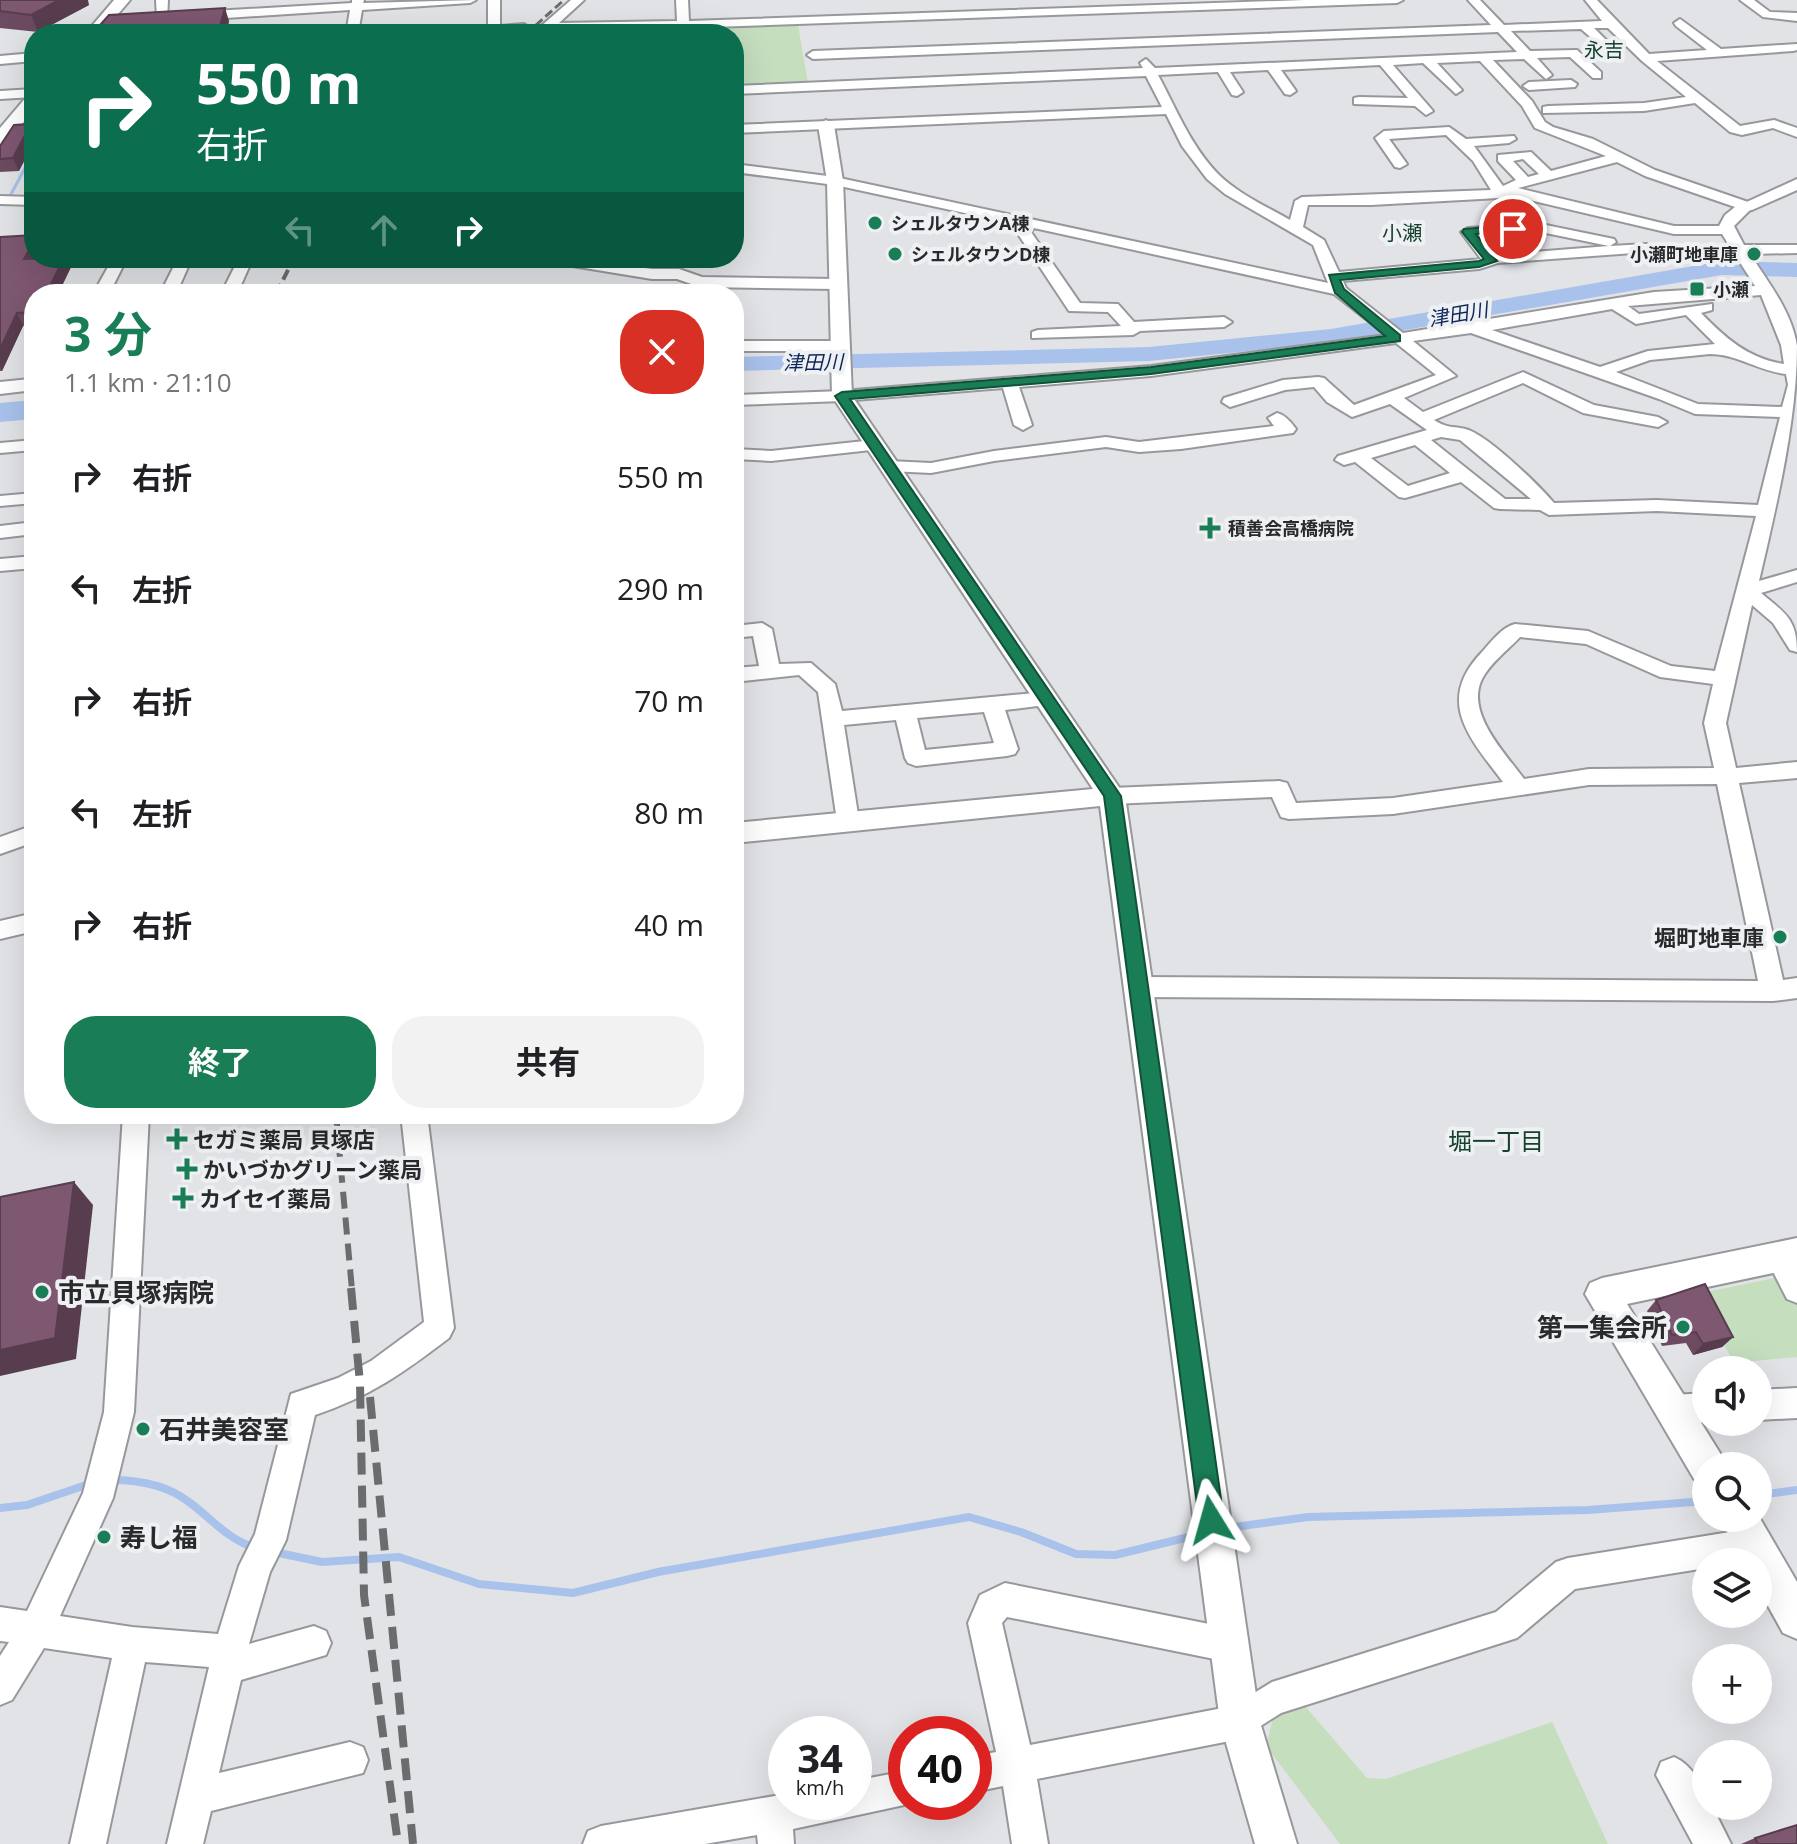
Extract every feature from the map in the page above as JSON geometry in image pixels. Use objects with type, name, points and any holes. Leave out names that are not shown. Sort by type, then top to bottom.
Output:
[{"type":"main road","points":[[105,24],[122,0]]},
{"type":"main road","points":[[2,134],[24,110]]},
{"type":"street","points":[[162,0],[163,18]]},
{"type":"street","points":[[244,14],[250,0]]},
{"type":"street","points":[[148,19],[244,14],[270,18],[358,3],[470,0]]},
{"type":"street","points":[[493,24],[494,0]]},
{"type":"street","points":[[551,24],[578,0],[589,0]]},
{"type":"street","points":[[682,0],[683,24]]},
{"type":"street","points":[[1474,0],[1546,75]]},
{"type":"street","points":[[1591,0],[1646,58],[1742,131],[1774,124],[1797,133]]},
{"type":"street","points":[[1746,0],[1767,15],[1797,17]]},
{"type":"street","points":[[354,24],[358,3]]},
{"type":"street","points":[[809,33],[1266,17],[1335,7],[1406,13],[1445,31],[1562,36]]},
{"type":"street","points":[[562,14],[603,13]]},
{"type":"street","points":[[744,29],[809,33],[1406,13]]},
{"type":"street","points":[[1266,17],[1300,67]]},
{"type":"street","points":[[1125,21],[1189,146],[1212,176],[1319,243],[1336,284],[1396,338],[1448,376],[1352,412],[1318,382],[1283,385],[1230,402]]},
{"type":"street","points":[[1680,23],[1719,53]]},
{"type":"street","points":[[1506,33],[1611,24]]},
{"type":"street","points":[[1584,25],[1609,49]]},
{"type":"street","points":[[1445,31],[1490,81]]},
{"type":"street","points":[[809,33],[835,181],[841,386],[874,445],[1112,796],[1240,1722],[1276,1844]]},
{"type":"street","points":[[1646,58],[1793,47]]},
{"type":"street","points":[[744,126],[822,105],[990,98],[1151,72],[1300,67],[1350,70],[1385,63],[1573,53],[1597,75]]},
{"type":"street","points":[[1482,56],[1540,125],[1588,142],[1650,173],[1746,206]]},
{"type":"street","points":[[2,62],[24,59]]},
{"type":"street","points":[[1427,60],[1456,90]]},
{"type":"street","points":[[1385,63],[1423,110],[1463,143],[1505,193]]},
{"type":"street","points":[[1273,68],[1290,91]]},
{"type":"street","points":[[1223,70],[1237,92]]},
{"type":"street","points":[[1511,88],[1571,84]]},
{"type":"street","points":[[0,95],[24,94]]},
{"type":"street","points":[[744,94],[822,105],[990,98],[1173,110]]},
{"type":"street","points":[[1548,110],[1644,107],[1696,99]]},
{"type":"street","points":[[1359,101],[1423,110]]},
{"type":"street","points":[[2,134],[24,131]]},
{"type":"street","points":[[1400,164],[1382,138],[1384,135],[1449,131]]},
{"type":"street","points":[[1463,143],[1509,139]]},
{"type":"street","points":[[1526,183],[1503,158],[1526,155],[1550,177]]},
{"type":"street","points":[[1505,193],[1510,186],[1618,157]]},
{"type":"street","points":[[744,169],[835,181],[1030,224],[1336,284],[1491,261],[1647,248],[1536,227],[1468,232],[1491,261]]},
{"type":"street","points":[[1137,987],[1785,989],[1715,723],[1735,626],[1747,591],[1765,511],[1790,438],[1796,385],[1795,366],[1771,293],[1742,255],[1726,230],[1726,223],[1746,206],[1797,184]]},
{"type":"street","points":[[1296,227],[1302,201],[1436,199],[1505,193],[1674,230],[1726,230]]},
{"type":"street","points":[[0,200],[24,201]]},
{"type":"street","points":[[1030,224],[1023,231],[1075,308],[1112,307],[1133,331]]},
{"type":"street","points":[[1742,255],[1797,249]]},
{"type":"street","points":[[613,268],[652,274],[679,274],[700,282],[836,284]]},
{"type":"street","points":[[744,399],[841,386],[1009,382],[1151,371],[1473,328],[1692,293],[1771,293]]},
{"type":"street","points":[[1615,304],[1636,319],[1710,307],[1692,293]]},
{"type":"street","points":[[1690,310],[1728,349],[1765,368],[1795,366]]},
{"type":"street","points":[[1038,335],[1133,331],[1224,322]]},
{"type":"street","points":[[1473,328],[1695,409],[1739,417],[1790,438]]},
{"type":"street","points":[[744,346],[839,346]]},
{"type":"street","points":[[1601,373],[1623,362],[1658,352],[1728,349]]},
{"type":"street","points":[[1250,358],[1283,385]]},
{"type":"street","points":[[1421,419],[1523,377],[1589,409],[1658,422]]},
{"type":"street","points":[[1009,382],[1023,425]]},
{"type":"street","points":[[0,388],[24,385]]},
{"type":"street","points":[[1392,397],[1440,432]]},
{"type":"street","points":[[1695,409],[1737,408],[1793,413]]},
{"type":"street","points":[[889,466],[931,468],[994,456],[1106,442],[1139,447],[1181,444],[1287,429],[1277,418]]},
{"type":"street","points":[[1464,475],[1405,493],[1351,458],[1440,432],[1465,435],[1530,486],[1549,509],[1624,504],[1765,511]]},
{"type":"street","points":[[1417,438],[1500,504],[1546,505]]},
{"type":"street","points":[[744,455],[771,456],[874,445]]},
{"type":"street","points":[[0,448],[24,446]]},
{"type":"street","points":[[0,501],[24,499]]},
{"type":"street","points":[[0,532],[24,529]]},
{"type":"street","points":[[0,565],[24,563]]},
{"type":"street","points":[[1747,591],[1797,576]]},
{"type":"street","points":[[1747,591],[1780,619],[1797,645]]},
{"type":"street","points":[[744,631],[762,629],[770,671]]},
{"type":"street","points":[[1520,789],[1486,743],[1469,710],[1468,687],[1474,675],[1515,630],[1588,637],[1667,672],[1724,679]]},
{"type":"street","points":[[744,674],[804,668],[828,689],[848,821]]},
{"type":"street","points":[[833,719],[1046,699]]},
{"type":"street","points":[[905,712],[916,758],[1007,749],[992,704]]},
{"type":"street","points":[[744,832],[1112,796],[1279,789],[1289,811],[1393,806],[1589,777],[1728,776],[1797,770]]},
{"type":"street","points":[[0,846],[24,837]]},
{"type":"street","points":[[0,930],[24,924]]},
{"type":"street","points":[[0,1688],[37,1628],[102,1484],[119,1412],[135,1124]]},
{"type":"street","points":[[185,1844],[228,1660],[255,1566],[270,1540],[302,1405],[345,1390],[382,1371],[439,1328],[415,1124]]},
{"type":"street","points":[[1703,1452],[1690,1409],[1602,1294],[1788,1254],[1797,1290]]},
{"type":"street","points":[[1772,1404],[1797,1403]]},
{"type":"street","points":[[992,1770],[1240,1722],[1272,1699],[1505,1626],[1568,1574],[1743,1532]]},
{"type":"street","points":[[1748,1532],[1797,1619]]},
{"type":"street","points":[[1030,1844],[1017,1765],[985,1623],[992,1607],[1005,1600],[1229,1645]]},
{"type":"street","points":[[0,1624],[228,1660],[314,1643]]},
{"type":"street","points":[[88,1844],[132,1644]]},
{"type":"street","points":[[198,1796],[350,1760]]},
{"type":"street","points":[[1674,1775],[1713,1844]]},
{"type":"street","points":[[607,1843],[775,1830],[799,1820]]},
{"type":"green space","points":[[798,25],[808,83],[744,86],[744,26]]},
{"type":"green space","points":[[1788,1275],[1797,1292],[1797,1357],[1772,1359],[1772,1356],[1730,1356],[1697,1294]]},
{"type":"green space","points":[[1304,1705],[1367,1778],[1386,1779],[1552,1722],[1608,1844],[1340,1844],[1266,1746],[1273,1718]]},
{"type":"water","points":[[24,401],[24,420],[0,422],[0,403]]},
{"type":"building","points":[[0,0],[59,0],[31,15],[0,11]]},
{"type":"building","points":[[225,8],[221,24],[101,24],[109,15]]},
{"type":"building","points":[[24,124],[24,137],[13,158],[0,159],[0,146],[14,125]]},
{"type":"building","points":[[24,236],[24,268],[59,268],[51,284],[24,284],[24,313],[17,313],[0,349],[0,237]]},
{"type":"building","name":"市立貝塚病院","points":[[74,1182],[55,1338],[0,1350],[0,1197]]},
{"type":"building","points":[[1705,1284],[1733,1337],[1703,1344],[1696,1332],[1672,1335],[1656,1300]]},
{"type":"building","points":[[1797,1825],[1797,1844],[1758,1844],[1755,1838]]},
{"type":"waterway","points":[[9,198],[24,170]]},
{"type":"waterway","name":"津田川","points":[[744,364],[1149,354],[1331,336],[1722,268],[1797,270]]},
{"type":"waterway","points":[[112,1480],[143,1482],[172,1491],[229,1534],[256,1548]]},
{"type":"waterway","points":[[0,1508],[27,1505],[89,1484]]},
{"type":"waterway","points":[[1772,1493],[1797,1490]]},
{"type":"waterway","points":[[1227,1528],[1308,1517],[1588,1510],[1692,1502]]},
{"type":"waterway","points":[[274,1552],[322,1562],[399,1557],[479,1584],[573,1593],[658,1572],[969,1517],[1021,1532],[1076,1554],[1115,1555],[1201,1534]]},
{"type":"railway","points":[[537,24],[564,0]]},
{"type":"railway","points":[[281,284],[289,268]]},
{"type":"railway","points":[[337,1124],[352,1290]]},
{"type":"railway","points":[[351,1288],[360,1383],[364,1595],[398,1844]]},
{"type":"railway","points":[[370,1397],[413,1844]]},
{"type":"place","name":"シェルタウンA棟","points":[[875,223]]},
{"type":"place","name":"シェルタウンD棟","points":[[895,254]]},
{"type":"place","name":"小瀬町地車庫","points":[[1754,254]]},
{"type":"place","name":"小瀬","points":[[1697,289]]},
{"type":"place","name":"積善会高橋病院","points":[[1210,528]]},
{"type":"place","name":"堀町地車庫","points":[[1780,937]]},
{"type":"place","name":"セガミ薬局 貝塚店","points":[[177,1139]]},
{"type":"place","name":"かいづかグリーン薬局","points":[[187,1169]]},
{"type":"place","name":"カイセイ薬局","points":[[183,1198]]},
{"type":"place","name":"市立貝塚病院","points":[[42,1292]]},
{"type":"place","name":"第一集会所","points":[[1683,1327]]},
{"type":"place","name":"石井美容室","points":[[143,1429]]},
{"type":"place","name":"寿し福","points":[[104,1537]]},
{"type":"district","name":"永吉","points":[[1604,49]]},
{"type":"district","name":"小瀬","points":[[1402,232]]},
{"type":"district","name":"堀一丁目","points":[[1496,1140]]},
{"type":"route","points":[[1211,1520],[1112,796],[842,396],[1151,371],[1396,338],[1339,290],[1333,277],[1491,261],[1468,232],[1513,229]]}]
